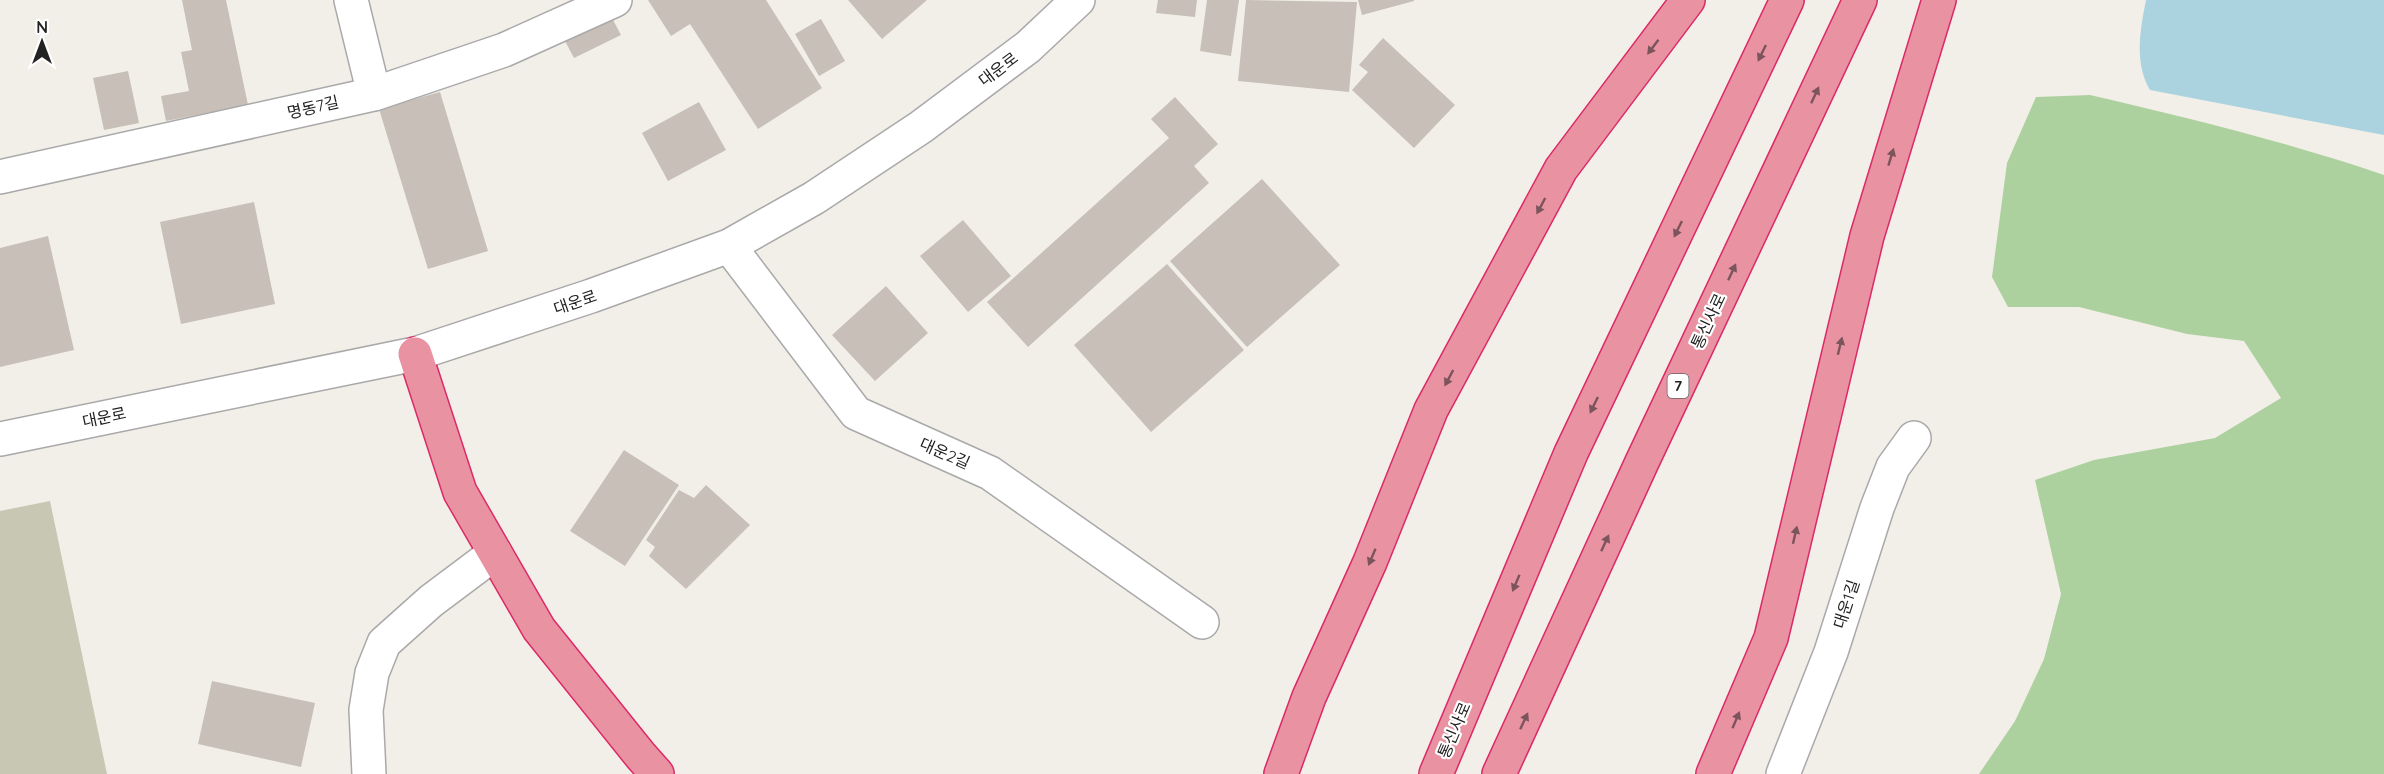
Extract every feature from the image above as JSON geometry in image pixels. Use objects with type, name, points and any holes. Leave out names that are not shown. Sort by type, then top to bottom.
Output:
[{"type":"highway","points":[[1281,774],[1309,697],[1370,562],[1431,410],[1561,169],[1688,0]]},
{"type":"highway","name":"통신사로","points":[[1436,774],[1571,453],[1787,0]]},
{"type":"highway","name":"통신사로","points":[[1499,774],[1642,462],[1860,0]]},
{"type":"highway","points":[[1713,774],[1771,638],[1867,236],[1939,0]]},
{"type":"highway","points":[[415,354],[460,492],[495,553],[539,629],[657,774]]},
{"type":"street","points":[[351,0],[374,94]]},
{"type":"street","name":"명동7길","points":[[0,177],[374,94],[504,50],[615,0]]},
{"type":"street","name":"대운로","points":[[0,439],[415,354],[591,296],[729,246],[814,198],[921,128],[1028,47],[1078,0]]},
{"type":"street","name":"대운2길","points":[[729,246],[856,413],[990,473],[1202,622]]},
{"type":"street","name":"대운1길","points":[[1783,774],[1831,652],[1877,508],[1893,467],[1914,438]]},
{"type":"street","points":[[369,774],[366,710],[372,673],[384,643],[431,601],[495,553]]},
{"type":"shaded area","points":[[50,501],[107,774],[0,774],[0,511]]},
{"type":"green space","points":[[2090,95],[2238,131],[2384,175],[2384,774],[1979,774],[2015,721],[2044,659],[2061,594],[2035,480],[2094,460],[2215,438],[2281,398],[2244,341],[2187,334],[2079,307],[2008,307],[1992,277],[2007,163],[2036,97]]},
{"type":"water","points":[[2146,0],[2384,0],[2384,135],[2150,90],[2140,58],[2140,35]]},
{"type":"building","points":[[182,0],[226,0],[248,105],[166,121],[161,96],[189,91],[181,52],[192,50]]},
{"type":"building","points":[[648,0],[766,0],[822,88],[758,129],[690,24],[671,36]]},
{"type":"building","points":[[848,0],[927,0],[882,39]]},
{"type":"building","points":[[1158,0],[1197,0],[1195,17],[1156,13]]},
{"type":"building","points":[[1207,0],[1239,0],[1231,56],[1200,51]]},
{"type":"building","points":[[1246,0],[1357,2],[1349,92],[1238,81]]},
{"type":"building","points":[[1358,0],[1414,0],[1414,1],[1362,15]]},
{"type":"building","points":[[612,18],[621,35],[574,58],[565,41]]},
{"type":"building","points":[[821,19],[845,61],[819,76],[795,34]]},
{"type":"building","points":[[1383,38],[1455,105],[1414,148],[1352,90],[1368,72],[1359,65]]},
{"type":"building","points":[[128,71],[139,123],[104,130],[93,78]]},
{"type":"building","points":[[440,92],[488,251],[428,269],[379,109]]},
{"type":"building","points":[[1175,97],[1218,144],[1194,166],[1209,183],[1028,347],[987,302],[1169,138],[1151,119]]},
{"type":"building","points":[[699,102],[726,150],[668,181],[642,133]]},
{"type":"building","points":[[1262,179],[1340,265],[1247,347],[1170,261]]},
{"type":"building","points":[[254,202],[275,304],[181,324],[160,222]]},
{"type":"building","points":[[963,220],[1011,276],[968,312],[920,256]]},
{"type":"building","points":[[48,236],[74,350],[0,367],[0,248]]},
{"type":"building","points":[[1167,264],[1244,350],[1151,432],[1074,345]]},
{"type":"building","points":[[886,286],[928,333],[875,381],[832,335]]},
{"type":"building","points":[[624,450],[679,485],[625,566],[570,531]]},
{"type":"building","points":[[706,485],[750,525],[686,589],[649,556],[655,547],[646,540],[679,490],[694,498]]},
{"type":"building","points":[[212,681],[315,703],[301,767],[198,744]]}]
